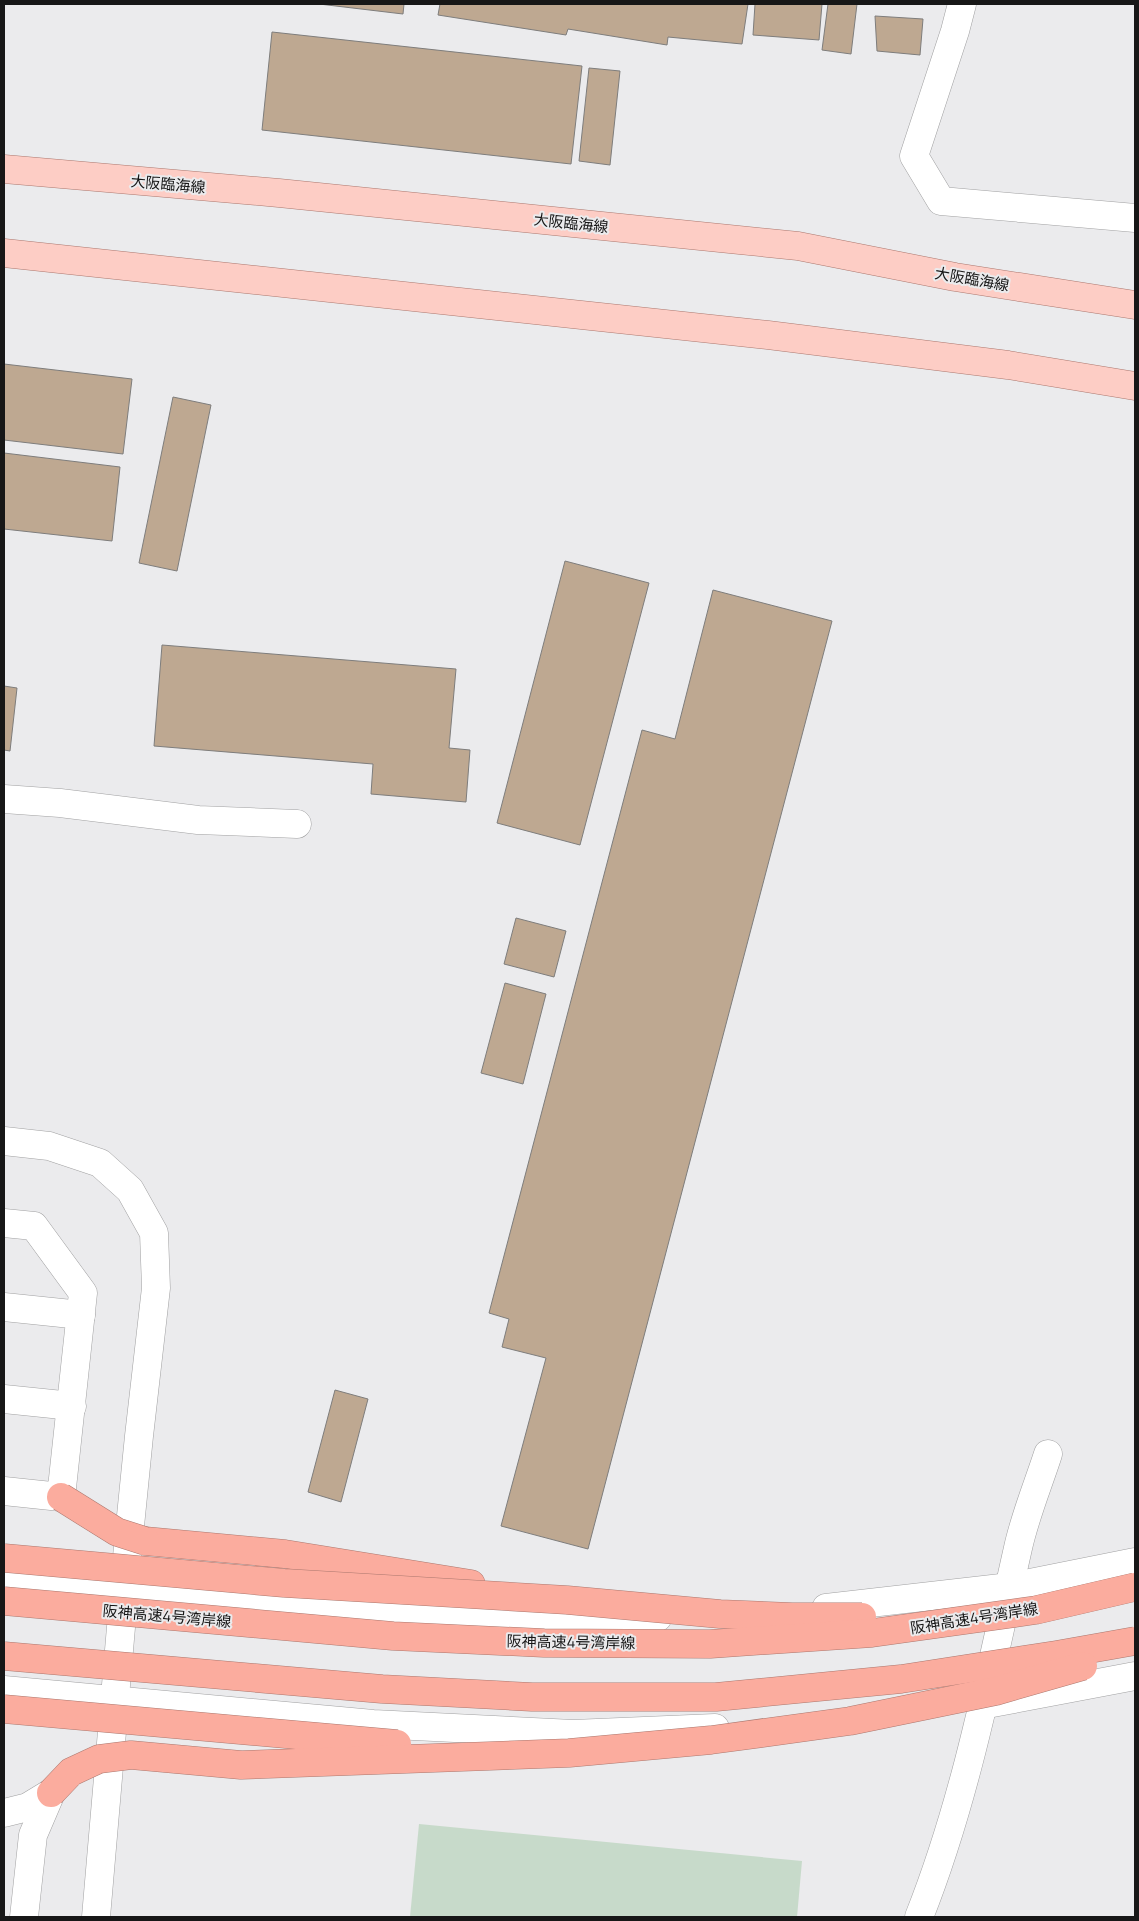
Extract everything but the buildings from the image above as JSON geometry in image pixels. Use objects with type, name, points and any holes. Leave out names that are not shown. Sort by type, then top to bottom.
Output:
[{"type":"highway","points":[[61,1496],[117,1532],[145,1541],[285,1554],[567,1600]]},
{"type":"highway","points":[[4,1558],[294,1584],[567,1600],[720,1614],[792,1617],[870,1617],[1027,1598],[1135,1582]]},
{"type":"highway","name":"阪神高速4号湾岸線","points":[[4,1602],[393,1636],[544,1643],[710,1644],[872,1633],[1036,1610],[1135,1587]]},
{"type":"highway","points":[[4,1656],[392,1690],[532,1697],[716,1697],[901,1679],[1056,1656],[1135,1641]]},
{"type":"highway","points":[[51,1793],[71,1772],[98,1759],[132,1755],[241,1765],[569,1753],[710,1740],[850,1721],[996,1691],[1135,1651]]},
{"type":"highway","points":[[4,1709],[401,1744],[569,1753]]},
{"type":"main road","name":"大阪臨海線","points":[[4,169],[278,193],[798,246],[955,277],[1135,306]]},
{"type":"main road","points":[[4,253],[768,335],[1008,365],[1135,386]]},
{"type":"street","points":[[962,4],[914,156],[941,201],[1135,218]]},
{"type":"street","points":[[4,799],[60,803],[198,820],[297,824]]},
{"type":"street","points":[[4,1141],[50,1146],[100,1163],[130,1190],[154,1233],[156,1288],[138,1436],[96,1917]]},
{"type":"street","points":[[4,1224],[34,1226],[84,1292],[61,1496],[4,1491]]},
{"type":"street","points":[[4,1307],[81,1315]]},
{"type":"street","points":[[4,1398],[72,1406]]},
{"type":"street","points":[[919,1917],[937,1872],[984,1705],[1018,1546],[1048,1454]]},
{"type":"street","points":[[4,1578],[124,1590],[361,1608],[595,1620],[799,1611],[1010,1587],[1135,1562]]},
{"type":"street","points":[[4,1690],[373,1724],[573,1734],[747,1726],[984,1705],[1135,1676]]},
{"type":"street","points":[[4,1812],[28,1807],[51,1793]]},
{"type":"street","points":[[18,1909],[32,1835],[51,1793]]},
{"type":"green space","points":[[419,1824],[802,1861],[797,1917],[410,1917]]}]
